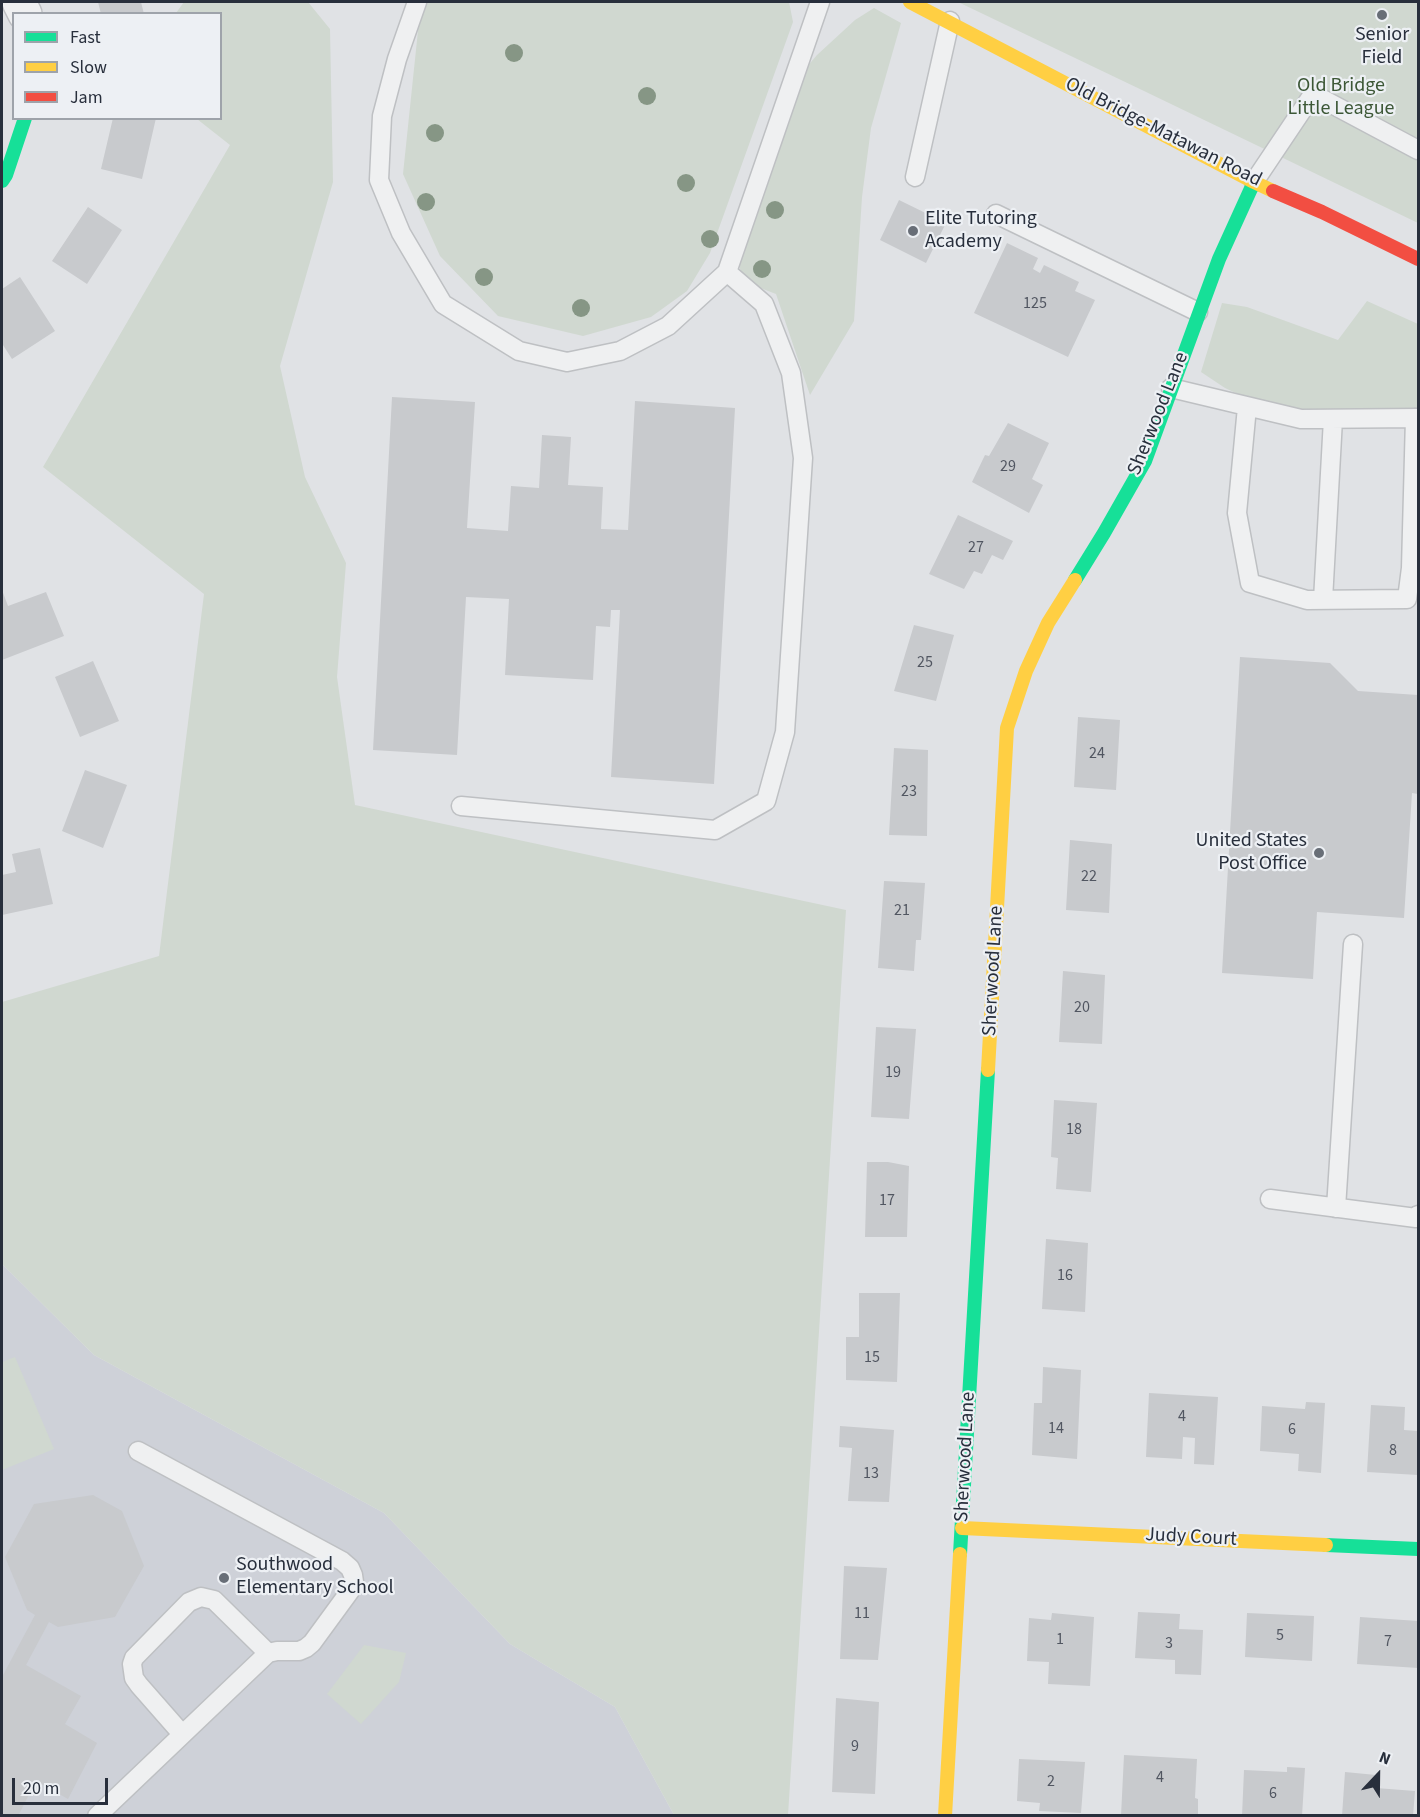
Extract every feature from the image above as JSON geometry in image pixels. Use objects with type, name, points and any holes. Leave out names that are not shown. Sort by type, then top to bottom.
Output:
[{"type":"street","name":"Old Bridge-Matawan Road","points":[[910,2],[1254,182],[1419,259]]},
{"type":"street","points":[[2,181],[24,120]]},
{"type":"street","name":"Sherwood Lane","points":[[945,1815],[1007,728],[1026,671],[1048,623],[1104,534],[1144,460],[1198,312],[1254,182]]},
{"type":"street","name":"Judy Court","points":[[963,1528],[1419,1549]]},
{"type":"lane","points":[[417,2],[397,59],[382,116],[379,180],[401,233],[443,304],[519,351],[567,362],[620,351],[668,326],[727,272],[820,2]]},
{"type":"lane","points":[[915,177],[950,21]]},
{"type":"lane","points":[[1254,182],[1313,94],[1419,150]]},
{"type":"lane","points":[[996,214],[1198,312]]},
{"type":"lane","points":[[461,806],[715,830],[766,801],[785,732],[803,458],[791,373],[764,304],[727,272]]},
{"type":"lane","points":[[1171,388],[1301,419],[1417,418],[1412,546],[1407,599],[1307,600],[1250,584],[1237,513],[1246,407]]},
{"type":"lane","points":[[1323,600],[1333,419]]},
{"type":"lane","points":[[1336,1208],[1353,944]]},
{"type":"lane","points":[[1270,1199],[1416,1218],[1419,1215]]},
{"type":"lane","points":[[97,1815],[268,1653],[299,1651],[312,1643],[350,1591],[354,1582],[350,1568],[342,1561],[138,1451]]},
{"type":"lane","points":[[182,1734],[134,1678],[132,1664],[134,1658],[189,1602],[201,1597],[214,1600],[268,1653]]},
{"type":"shaded area","name":"Southwood Elementary School","points":[[2,1264],[94,1355],[384,1513],[510,1644],[615,1707],[674,1815],[2,1815]]},
{"type":"green space","points":[[184,2],[308,2],[330,29],[333,182],[280,366],[305,477],[346,563],[337,677],[355,805],[846,910],[788,1815],[674,1815],[615,1707],[510,1644],[384,1513],[94,1355],[2,1264],[2,1002],[159,956],[204,594],[43,467],[230,145],[198,120],[222,120],[222,12],[177,12]]},
{"type":"green space","points":[[421,2],[789,2],[793,22],[710,253],[687,291],[651,317],[583,336],[498,316],[440,256],[403,174]]},
{"type":"green space","name":"Old Bridge Little League","points":[[958,2],[1418,2],[1418,223],[1144,91]]},
{"type":"green space","points":[[874,8],[901,23],[871,128],[862,197],[854,321],[810,395],[776,294],[750,284],[741,272],[738,261],[789,123],[805,69],[855,20]]},
{"type":"green space","points":[[1367,301],[1418,324],[1418,411],[1283,415],[1225,388],[1201,372],[1222,303],[1247,307],[1338,340]]},
{"type":"green space","points":[[15,1357],[54,1449],[2,1470],[2,1362]]},
{"type":"green space","points":[[364,1645],[406,1653],[399,1682],[361,1724],[327,1694]]},
{"type":"building","points":[[98,2],[141,2],[144,12],[100,12]]},
{"type":"building","points":[[113,120],[156,120],[142,179],[101,169]]},
{"type":"building","name":"Elite Tutoring Academy","points":[[899,200],[946,223],[926,263],[880,240]]},
{"type":"building","points":[[88,207],[122,230],[87,284],[52,261]]},
{"type":"building","points":[[1007,243],[1038,258],[1033,269],[1040,273],[1044,265],[1079,282],[1075,291],[1095,300],[1068,357],[974,313]]},
{"type":"building","points":[[20,277],[55,331],[12,359],[2,346],[2,289]]},
{"type":"building","points":[[392,397],[475,402],[467,528],[508,531],[511,486],[539,488],[542,435],[571,437],[568,485],[603,487],[601,529],[628,530],[635,401],[735,408],[714,784],[611,777],[620,610],[611,610],[610,627],[596,626],[593,680],[505,675],[509,599],[466,597],[457,755],[373,750]]},
{"type":"building","points":[[1008,423],[1049,443],[1032,479],[1043,485],[1029,513],[972,482],[985,455],[989,456]]},
{"type":"building","points":[[958,515],[1013,541],[1003,560],[992,555],[982,574],[974,571],[964,589],[929,574]]},
{"type":"building","points":[[2,590],[8,606],[46,592],[64,636],[2,660]]},
{"type":"building","points":[[914,625],[954,635],[936,701],[894,691]]},
{"type":"building","name":"United States Post Office","points":[[1240,657],[1330,663],[1358,691],[1418,695],[1418,794],[1412,793],[1404,918],[1317,912],[1313,979],[1222,973]]},
{"type":"building","points":[[93,661],[119,721],[80,737],[55,677]]},
{"type":"building","points":[[1078,717],[1120,720],[1116,790],[1074,787]]},
{"type":"building","points":[[894,748],[928,750],[927,836],[889,835]]},
{"type":"building","points":[[85,770],[127,785],[103,848],[62,831]]},
{"type":"building","points":[[1070,840],[1112,844],[1109,913],[1066,910]]},
{"type":"building","points":[[40,848],[53,904],[2,915],[2,875],[16,872],[12,854]]},
{"type":"building","points":[[884,881],[925,883],[921,940],[916,940],[914,971],[878,968]]},
{"type":"building","points":[[1063,971],[1105,975],[1102,1044],[1059,1042]]},
{"type":"building","points":[[876,1027],[916,1029],[909,1119],[871,1117]]},
{"type":"building","points":[[1054,1100],[1097,1103],[1091,1192],[1056,1189],[1058,1158],[1051,1157]]},
{"type":"building","points":[[867,1162],[888,1162],[909,1166],[907,1237],[865,1237]]},
{"type":"building","points":[[1046,1239],[1088,1243],[1085,1312],[1042,1309]]},
{"type":"building","points":[[859,1293],[900,1293],[897,1382],[846,1380],[846,1337],[859,1337]]},
{"type":"building","points":[[1043,1367],[1081,1370],[1077,1459],[1032,1455],[1034,1403],[1042,1403]]},
{"type":"building","points":[[1149,1393],[1218,1397],[1214,1465],[1194,1464],[1195,1438],[1183,1437],[1182,1459],[1146,1457]]},
{"type":"building","points":[[1306,1402],[1325,1403],[1321,1473],[1298,1471],[1299,1454],[1260,1451],[1262,1406],[1305,1409]]},
{"type":"building","points":[[1371,1405],[1405,1407],[1404,1430],[1418,1431],[1418,1475],[1367,1472]]},
{"type":"building","points":[[840,1426],[894,1430],[889,1502],[848,1501],[852,1448],[839,1447]]},
{"type":"building","points":[[93,1495],[122,1511],[144,1566],[115,1617],[58,1627],[49,1622],[26,1665],[81,1696],[65,1724],[97,1743],[68,1799],[36,1781],[18,1816],[3,1816],[2,1677],[35,1615],[27,1610],[5,1557],[34,1504]]},
{"type":"building","points":[[844,1566],[887,1568],[878,1660],[840,1659]]},
{"type":"building","points":[[1138,1612],[1180,1614],[1179,1629],[1203,1630],[1201,1675],[1175,1674],[1175,1660],[1135,1658]]},
{"type":"building","points":[[1052,1613],[1094,1617],[1090,1686],[1048,1684],[1049,1662],[1027,1661],[1029,1618],[1051,1620]]},
{"type":"building","points":[[1247,1613],[1314,1616],[1312,1661],[1245,1657]]},
{"type":"building","points":[[1360,1617],[1418,1621],[1418,1668],[1357,1664]]},
{"type":"building","points":[[836,1698],[879,1702],[875,1794],[832,1792]]},
{"type":"building","points":[[1124,1755],[1197,1759],[1195,1798],[1198,1799],[1198,1816],[1121,1816]]},
{"type":"building","points":[[1019,1759],[1085,1762],[1081,1813],[1039,1811],[1040,1803],[1017,1801]]},
{"type":"building","points":[[1287,1767],[1305,1768],[1302,1816],[1242,1816],[1244,1770],[1287,1772]]},
{"type":"building","points":[[1345,1772],[1376,1775],[1376,1788],[1415,1791],[1413,1816],[1342,1816]]},
{"type":"traffic: fast","points":[[2,181],[24,120]]},
{"type":"traffic: fast","points":[[1075,580],[1145,461],[1219,259],[1254,182]]},
{"type":"traffic: fast","points":[[960,1554],[988,1070]]},
{"type":"traffic: fast","points":[[1326,1545],[1418,1549]]},
{"type":"traffic: slow","points":[[910,2],[1273,191]]},
{"type":"traffic: slow","points":[[988,1070],[1007,728],[1026,671],[1048,623],[1075,580]]},
{"type":"traffic: slow","points":[[962,1528],[1326,1545]]},
{"type":"traffic: slow","points":[[945,1816],[960,1554]]},
{"type":"traffic: jam","points":[[1273,191],[1418,259]]},
{"type":"place","name":"Senior Field","points":[[1382,15]]},
{"type":"place","name":"Elite Tutoring Academy","points":[[913,231]]},
{"type":"place","name":"United States Post Office","points":[[1319,853]]},
{"type":"place","name":"Southwood Elementary School","points":[[224,1578]]}]
